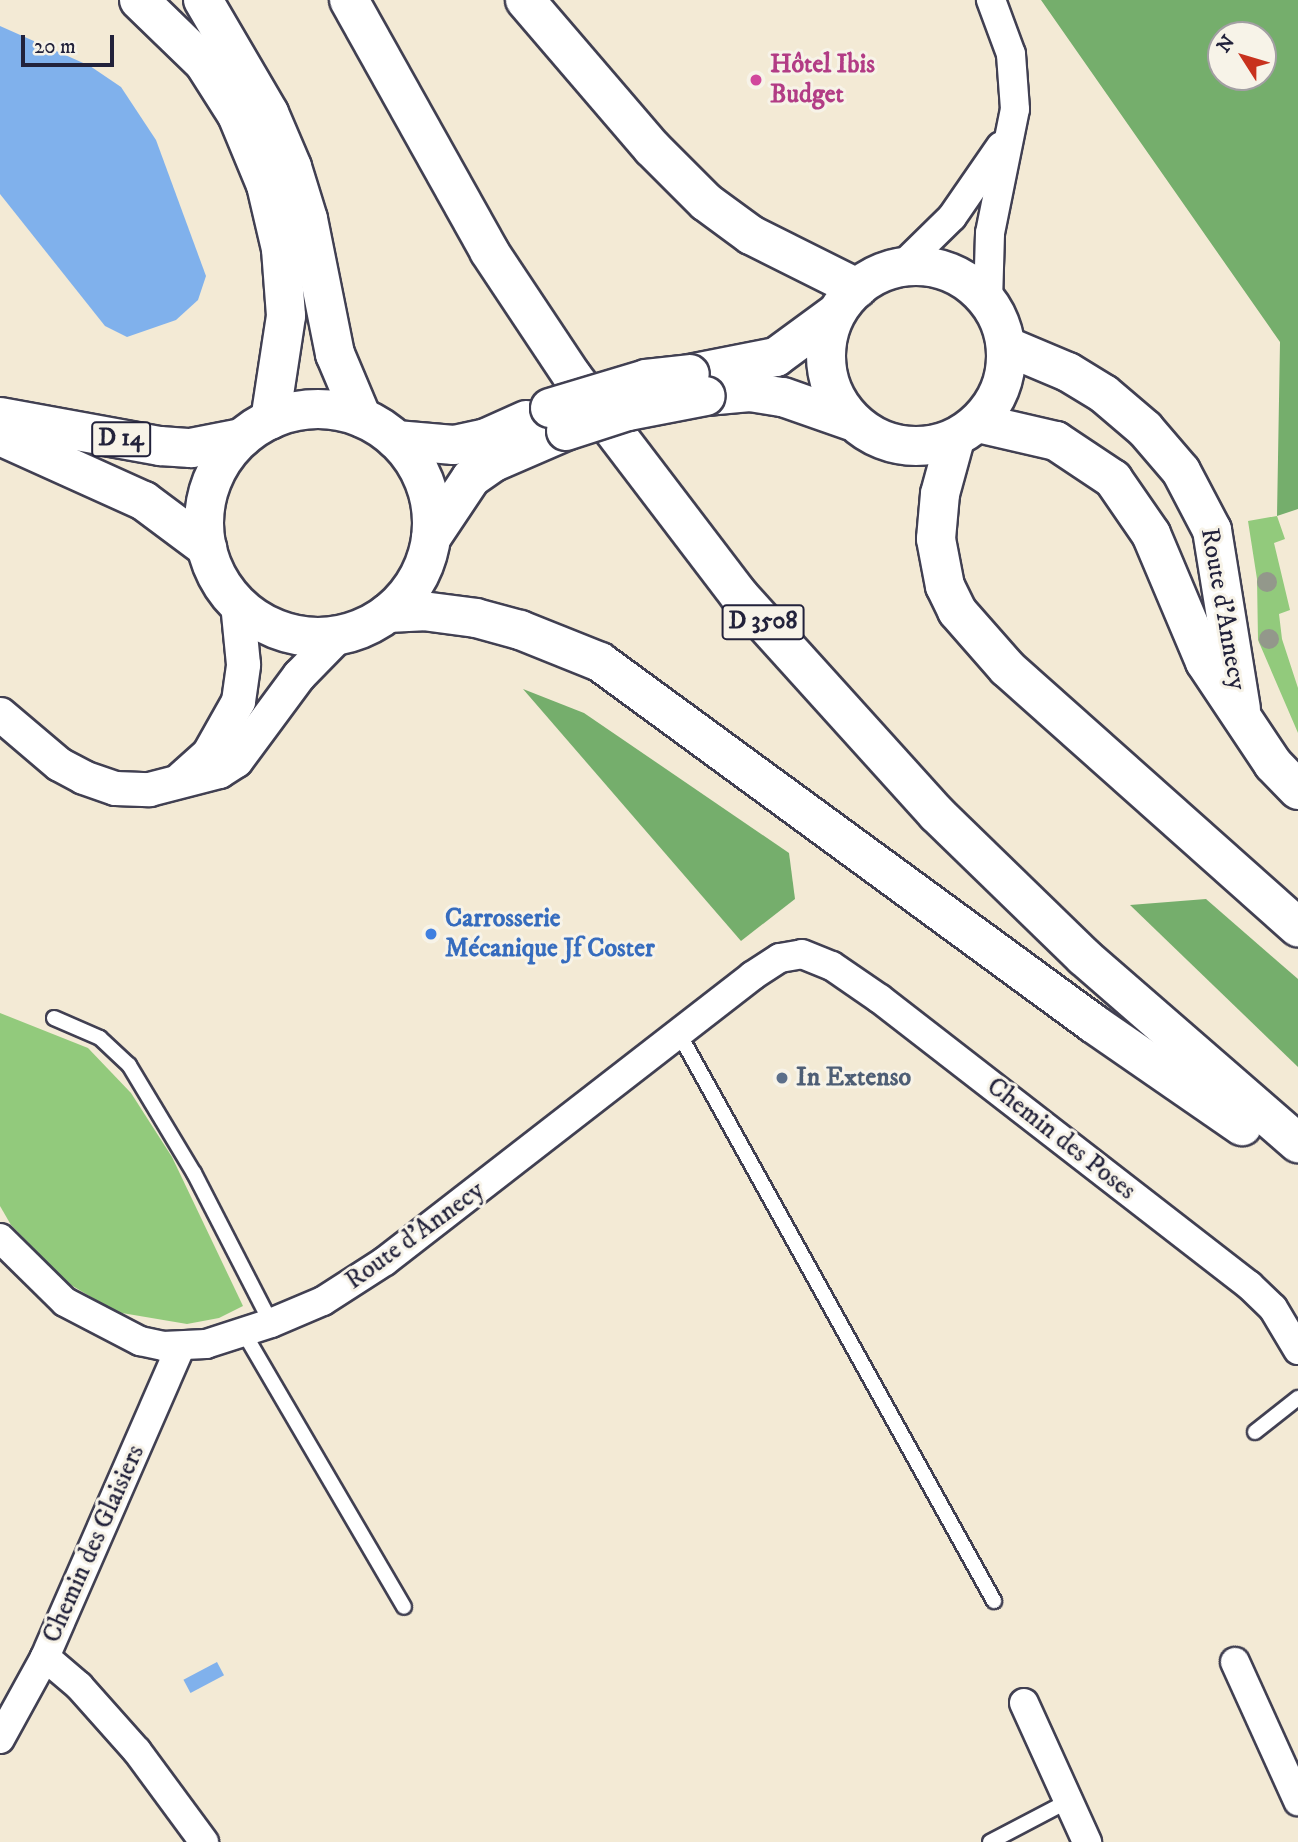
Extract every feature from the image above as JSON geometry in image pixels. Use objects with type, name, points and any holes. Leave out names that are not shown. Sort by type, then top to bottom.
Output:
[{"type":"main road","points":[[139,0],[182,37],[219,85],[247,135],[266,185],[281,249],[286,316],[256,429]]},
{"type":"main road","points":[[203,0],[269,113],[292,167],[308,219],[335,354],[362,418]]},
{"type":"main road","name":"D 3508","points":[[349,0],[488,251],[572,376],[739,595],[937,814],[1084,957],[1298,1143]]},
{"type":"main road","points":[[526,0],[652,148],[706,202],[846,300]]},
{"type":"main road","points":[[698,385],[776,357],[846,300],[901,267],[949,272],[988,301],[1006,346],[1005,374],[995,400],[967,431],[940,494],[936,539],[945,586],[957,611],[1007,668],[1298,927]]},
{"type":"main road","points":[[846,300],[827,334],[828,381],[851,421]]},
{"type":"main road","name":"Route d'Annecy","points":[[1006,346],[1068,372],[1104,394],[1144,429],[1181,471],[1212,530],[1219,558],[1242,720]]},
{"type":"main road","points":[[388,612],[417,579],[431,538],[471,478],[558,420],[646,379],[783,397],[851,421],[874,437],[900,447],[928,447],[967,431]]},
{"type":"main road","points":[[431,538],[426,485],[396,440],[362,418],[316,409],[256,429],[223,461],[210,488],[204,527],[207,548],[223,586],[237,603],[273,628],[304,635],[338,635],[388,612],[423,611],[476,618],[520,630],[600,662],[1094,1024],[1298,1164]]},
{"type":"main road","name":"D 14","points":[[0,417],[160,446],[191,448],[256,429]]},
{"type":"main road","points":[[396,440],[454,445],[558,420]]},
{"type":"main road","name":"Route d'Annecy","points":[[967,431],[1056,441],[1113,479],[1152,534],[1205,662],[1273,764],[1298,790]]},
{"type":"main road","name":"D 14","points":[[0,436],[144,500],[207,548]]},
{"type":"street","points":[[988,301],[990,233],[1013,126],[1011,54],[991,0]]},
{"type":"street","points":[[901,267],[952,217],[1013,126]]},
{"type":"street","points":[[176,782],[208,754],[238,701],[243,664],[237,603]]},
{"type":"street","points":[[0,714],[59,764],[83,777],[128,789],[176,782],[219,771],[236,760],[299,675],[338,635]]},
{"type":"street","name":"Route d'Annecy","points":[[0,1238],[36,1278],[89,1318],[140,1341],[181,1346],[244,1333],[323,1301],[385,1261],[767,965],[802,954]]},
{"type":"street","name":"Chemin des Poses","points":[[802,954],[832,967],[880,999],[1249,1285],[1273,1308],[1298,1350]]},
{"type":"street","name":"Chemin des Glaisiers","points":[[0,1739],[45,1657],[181,1346]]},
{"type":"street","points":[[45,1657],[79,1686],[137,1751],[204,1842]]},
{"type":"street","points":[[1235,1662],[1298,1801]]},
{"type":"street","points":[[1024,1703],[1087,1842]]},
{"type":"lane","points":[[54,1018],[100,1038],[129,1065],[194,1173],[271,1323]]},
{"type":"lane","points":[[678,1032],[994,1601]]},
{"type":"lane","points":[[244,1333],[404,1607]]},
{"type":"lane","points":[[1255,1432],[1298,1398]]},
{"type":"lane","points":[[990,1842],[1068,1801]]},
{"type":"green space","points":[[1041,0],[1298,0],[1298,509],[1277,516],[1280,342]]},
{"type":"green space","points":[[1277,516],[1285,539],[1274,543],[1290,610],[1279,614],[1282,639],[1298,688],[1298,733],[1258,640],[1257,579],[1248,521]]},
{"type":"green space","points":[[523,689],[584,713],[789,853],[795,899],[741,941]]},
{"type":"green space","points":[[1206,899],[1298,979],[1298,1067],[1130,905]]},
{"type":"green space","points":[[0,1013],[88,1048],[131,1093],[172,1157],[243,1306],[219,1318],[187,1324],[116,1312],[66,1282],[11,1225],[0,1206]]},
{"type":"water","points":[[0,26],[90,66],[121,87],[156,140],[206,276],[198,300],[176,320],[127,337],[105,326],[0,194]]},
{"type":"water","points":[[217,1662],[224,1675],[190,1693],[183,1680]]},
{"type":"place","name":"Hôtel Ibis Budget","points":[[756,80]]},
{"type":"place","name":"Carrosserie Mécanique Jf Coster","points":[[431,934]]},
{"type":"place","name":"In Extenso","points":[[782,1078]]}]
